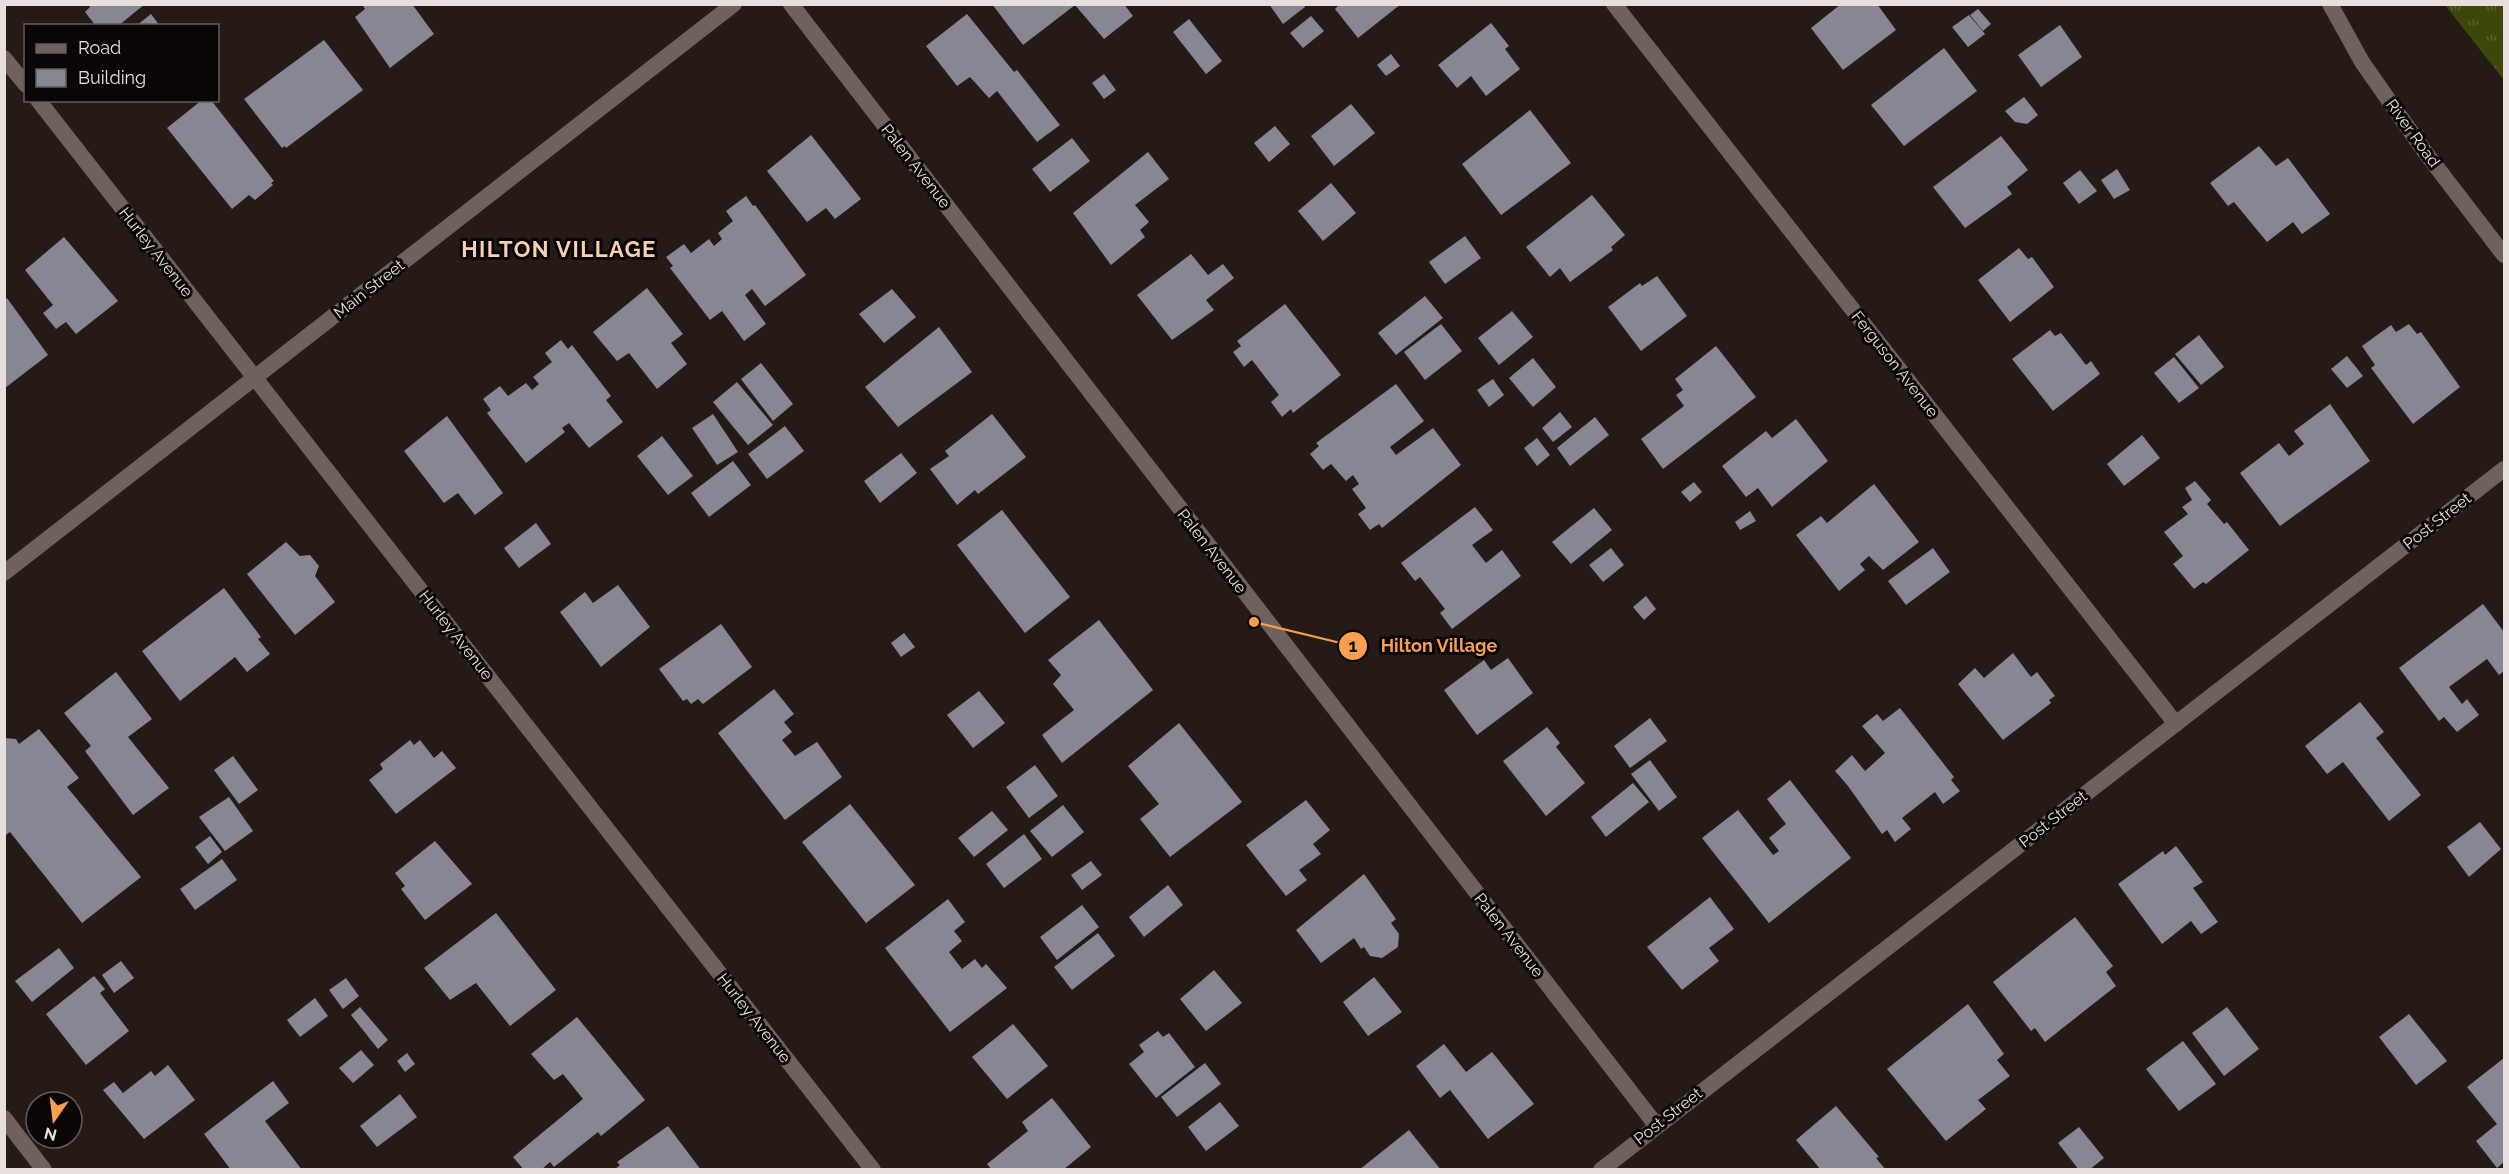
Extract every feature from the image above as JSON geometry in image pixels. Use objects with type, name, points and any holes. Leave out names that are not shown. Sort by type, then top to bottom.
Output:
[{"type":"street","name":"Main Street","points":[[4,573],[734,4]]},
{"type":"street","name":"Palen Avenue","points":[[791,4],[1656,1125]]},
{"type":"street","name":"Ferguson Avenue","points":[[1614,4],[2176,724]]},
{"type":"street","name":"River Road","points":[[2330,4],[2362,62],[2426,152],[2505,255]]},
{"type":"street","points":[[4,58],[24,83]]},
{"type":"street","name":"Hurley Avenue","points":[[40,102],[873,1170]]},
{"type":"street","name":"Post Street","points":[[1601,1170],[1656,1125],[2505,469]]},
{"type":"street","points":[[4,1118],[44,1170]]},
{"type":"green space","points":[[2445,5],[2504,5],[2504,80]]},
{"type":"building","points":[[88,4],[145,4],[120,24],[94,24],[85,12],[90,7]]},
{"type":"building","points":[[362,4],[412,4],[434,34],[390,68],[355,17],[365,9]]},
{"type":"building","points":[[992,4],[1124,4],[1133,16],[1104,39],[1075,5],[1023,45]]},
{"type":"building","points":[[1269,4],[1303,4],[1305,7],[1283,24]]},
{"type":"building","points":[[1340,4],[1401,4],[1358,38],[1335,9]]},
{"type":"building","points":[[1841,4],[1877,4],[1896,30],[1843,70],[1811,28]]},
{"type":"building","points":[[1978,9],[1991,24],[1983,31],[1970,15]]},
{"type":"building","points":[[151,14],[158,24],[138,24]]},
{"type":"building","points":[[967,14],[1014,72],[1017,70],[1060,125],[1037,142],[997,91],[989,98],[970,77],[957,86],[926,46]]},
{"type":"building","points":[[1969,15],[1985,34],[1968,47],[1952,27]]},
{"type":"building","points":[[1311,16],[1324,31],[1303,48],[1290,33]]},
{"type":"building","points":[[1189,19],[1222,61],[1206,74],[1173,32]]},
{"type":"building","points":[[1491,23],[1509,46],[1505,49],[1520,69],[1486,96],[1471,76],[1457,88],[1438,65]]},
{"type":"building","points":[[2060,25],[2082,57],[2041,87],[2018,55]]},
{"type":"building","points":[[324,40],[363,90],[286,148],[285,146],[282,148],[244,99]]},
{"type":"building","points":[[1944,48],[1977,91],[1904,146],[1871,105]]},
{"type":"building","points":[[1391,54],[1400,66],[1386,76],[1377,65]]},
{"type":"building","points":[[1104,74],[1116,90],[1104,99],[1092,83]]},
{"type":"building","points":[[2024,97],[2038,115],[2027,124],[2015,122],[2005,111]]},
{"type":"building","points":[[200,102],[213,102],[274,181],[271,183],[273,185],[255,200],[249,195],[232,209],[167,128]]},
{"type":"building","points":[[1351,104],[1375,133],[1334,166],[1311,136]]},
{"type":"building","points":[[1530,110],[1571,163],[1501,215],[1462,164]]},
{"type":"building","points":[[1275,126],[1290,144],[1269,162],[1254,143]]},
{"type":"building","points":[[811,135],[861,199],[835,219],[826,208],[807,222],[767,171]]},
{"type":"building","points":[[2001,136],[2028,170],[2007,187],[2012,194],[1965,228],[1933,187]]},
{"type":"building","points":[[1072,138],[1090,161],[1050,192],[1032,169]]},
{"type":"building","points":[[2259,146],[2276,166],[2288,158],[2330,214],[2302,234],[2293,222],[2267,242],[2234,202],[2228,206],[2210,183]]},
{"type":"building","points":[[1148,152],[1169,179],[1135,205],[1149,222],[1140,230],[1145,237],[1111,265],[1073,213]]},
{"type":"building","points":[[2117,169],[2130,190],[2114,199],[2101,180]]},
{"type":"building","points":[[2080,170],[2097,191],[2079,204],[2063,183]]},
{"type":"building","points":[[1331,183],[1356,213],[1323,241],[1298,211]]},
{"type":"building","points":[[1592,195],[1625,235],[1611,247],[1613,250],[1570,282],[1560,268],[1550,277],[1526,247]]},
{"type":"building","points":[[746,196],[806,275],[765,306],[752,289],[745,295],[766,324],[744,341],[722,311],[710,320],[670,268],[673,266],[666,257],[684,244],[691,253],[709,239],[714,246],[722,239],[718,233],[733,221],[726,211]]},
{"type":"building","points":[[1465,236],[1481,258],[1445,284],[1429,262]]},
{"type":"building","points":[[64,237],[118,301],[76,334],[66,322],[56,329],[43,313],[53,305],[25,270]]},
{"type":"building","points":[[2019,248],[2028,259],[2032,257],[2054,287],[2010,322],[1978,280]]},
{"type":"building","points":[[1191,254],[1208,275],[1223,264],[1234,278],[1206,300],[1214,310],[1172,340],[1137,295]]},
{"type":"building","points":[[1657,276],[1687,316],[1641,351],[1608,307],[1640,283],[1642,286]]},
{"type":"building","points":[[647,288],[683,334],[671,343],[687,364],[657,389],[629,353],[617,361],[593,332]]},
{"type":"building","points":[[892,289],[916,317],[884,343],[859,314]]},
{"type":"building","points":[[1425,296],[1443,318],[1396,355],[1378,333]]},
{"type":"building","points":[[7,298],[48,355],[5,388],[5,300]]},
{"type":"building","points":[[1285,304],[1341,375],[1293,413],[1291,409],[1282,417],[1271,402],[1279,395],[1252,360],[1244,367],[1233,352],[1241,346],[1237,341]]},
{"type":"building","points":[[1512,311],[1533,337],[1499,365],[1478,338]]},
{"type":"building","points":[[1441,324],[1462,351],[1425,380],[1404,352]]},
{"type":"building","points":[[2409,324],[2417,334],[2421,332],[2460,387],[2413,424],[2371,368],[2375,365],[2362,346],[2391,325],[2396,332]]},
{"type":"building","points":[[939,327],[972,372],[898,427],[865,387]]},
{"type":"building","points":[[2050,330],[2055,336],[2061,333],[2086,365],[2091,361],[2100,374],[2053,411],[2012,359]]},
{"type":"building","points":[[2199,335],[2224,367],[2201,385],[2175,354]]},
{"type":"building","points":[[561,340],[568,349],[572,345],[611,396],[606,400],[623,422],[589,448],[569,423],[562,428],[565,432],[526,463],[487,413],[491,410],[483,399],[500,386],[508,396],[526,383],[532,390],[539,384],[533,377],[552,362],[545,353]]},
{"type":"building","points":[[1716,346],[1756,397],[1663,469],[1641,439],[1684,406],[1676,395],[1683,390],[1675,379]]},
{"type":"building","points":[[2347,356],[2363,376],[2347,388],[2331,369]]},
{"type":"building","points":[[2174,357],[2199,388],[2179,403],[2154,373]]},
{"type":"building","points":[[1533,358],[1556,387],[1533,407],[1509,378]]},
{"type":"building","points":[[761,363],[793,404],[773,421],[741,379]]},
{"type":"building","points":[[1493,379],[1504,395],[1489,407],[1477,390]]},
{"type":"building","points":[[737,382],[773,425],[748,445],[713,402]]},
{"type":"building","points":[[1396,384],[1424,421],[1390,447],[1396,455],[1433,428],[1461,465],[1382,528],[1379,524],[1370,530],[1358,514],[1366,508],[1352,489],[1359,484],[1353,475],[1346,481],[1331,464],[1323,470],[1310,454],[1319,446],[1316,443]]},
{"type":"building","points":[[2330,404],[2370,461],[2280,526],[2240,473],[2279,443],[2289,456],[2304,444],[2294,431]]},
{"type":"building","points":[[1560,412],[1572,427],[1553,442],[1542,428]]},
{"type":"building","points":[[713,414],[738,452],[717,465],[692,428]]},
{"type":"building","points":[[992,414],[1026,457],[978,494],[975,490],[957,505],[930,469],[949,456],[945,451]]},
{"type":"building","points":[[447,416],[503,493],[475,515],[458,493],[444,503],[404,451]]},
{"type":"building","points":[[1595,417],[1609,435],[1570,466],[1557,448]]},
{"type":"building","points":[[1796,419],[1828,461],[1772,507],[1758,488],[1746,497],[1722,466],[1766,431],[1772,438]]},
{"type":"building","points":[[785,426],[804,451],[767,479],[748,454]]},
{"type":"building","points":[[2142,435],[2160,458],[2124,486],[2107,464]]},
{"type":"building","points":[[662,436],[693,476],[668,495],[637,456]]},
{"type":"building","points":[[1537,438],[1550,455],[1537,466],[1524,448]]},
{"type":"building","points":[[901,453],[917,473],[880,503],[864,481]]},
{"type":"building","points":[[733,461],[751,485],[709,517],[691,493]]},
{"type":"building","points":[[2195,481],[2211,500],[2207,504],[2224,524],[2227,522],[2249,550],[2206,584],[2203,582],[2194,589],[2173,564],[2183,556],[2164,532],[2188,514],[2182,507],[2192,500],[2185,488]]},
{"type":"building","points":[[1694,482],[1702,492],[1690,502],[1681,492]]},
{"type":"building","points":[[1874,484],[1919,542],[1883,570],[1869,556],[1860,564],[1865,570],[1839,591],[1796,535],[1821,516],[1827,523]]},
{"type":"building","points":[[1475,507],[1493,530],[1472,545],[1486,563],[1502,550],[1521,576],[1452,629],[1440,613],[1445,609],[1420,577],[1415,581],[1401,563]]},
{"type":"building","points":[[1594,508],[1612,530],[1571,564],[1552,542]]},
{"type":"building","points":[[1002,510],[1070,597],[1025,633],[957,545]]},
{"type":"building","points":[[1750,511],[1756,521],[1740,530],[1735,522]]},
{"type":"building","points":[[536,523],[551,544],[519,568],[504,548]]},
{"type":"building","points":[[286,542],[300,556],[310,555],[319,566],[315,576],[335,602],[295,635],[247,574]]},
{"type":"building","points":[[1611,548],[1624,565],[1603,582],[1589,565]]},
{"type":"building","points":[[1933,548],[1950,572],[1906,605],[1888,581]]},
{"type":"building","points":[[618,585],[650,627],[601,667],[560,612],[585,592],[593,603]]},
{"type":"building","points":[[224,588],[261,637],[258,639],[270,654],[247,672],[235,657],[180,701],[142,651]]},
{"type":"building","points":[[1646,596],[1656,609],[1644,620],[1633,607]]},
{"type":"building","points":[[2483,604],[2504,632],[2504,671],[2499,675],[2487,659],[2449,687],[2462,704],[2467,699],[2479,715],[2457,732],[2444,717],[2439,721],[2399,668]]},
{"type":"building","points":[[1099,620],[1153,690],[1062,763],[1042,735],[1074,710],[1053,684],[1061,675],[1048,660]]},
{"type":"building","points":[[721,624],[752,667],[703,704],[698,699],[691,704],[687,699],[683,701],[659,669]]},
{"type":"building","points":[[904,633],[915,647],[901,657],[891,643]]},
{"type":"building","points":[[2013,653],[2031,677],[2037,672],[2055,696],[2049,700],[2051,703],[2003,740],[1958,684],[1975,668],[1984,678]]},
{"type":"building","points":[[1508,658],[1533,693],[1477,735],[1444,690],[1484,660],[1491,670]]},
{"type":"building","points":[[116,672],[152,719],[128,737],[169,788],[133,815],[85,751],[91,746],[64,713]]},
{"type":"building","points":[[774,689],[794,714],[784,722],[792,732],[782,740],[795,756],[817,742],[842,777],[785,820],[718,733]]},
{"type":"building","points":[[979,691],[1005,723],[973,748],[947,715]]},
{"type":"building","points":[[2360,702],[2384,732],[2376,738],[2421,795],[2389,821],[2343,762],[2327,774],[2305,746]]},
{"type":"building","points":[[1900,708],[1954,777],[1951,780],[1960,791],[1943,804],[1935,792],[1902,818],[1911,829],[1895,842],[1887,830],[1882,834],[1835,771],[1852,755],[1865,771],[1885,753],[1862,726],[1877,714],[1883,721]]},
{"type":"building","points":[[1650,718],[1667,741],[1630,768],[1614,746]]},
{"type":"building","points":[[1179,723],[1242,802],[1170,857],[1140,819],[1159,804],[1128,766]]},
{"type":"building","points":[[1547,727],[1560,743],[1556,747],[1585,783],[1546,816],[1503,761]]},
{"type":"building","points":[[39,729],[79,778],[67,787],[141,877],[82,923],[10,832],[4,836],[4,738],[16,739],[19,744]]},
{"type":"building","points":[[410,740],[414,745],[420,740],[434,758],[442,751],[456,768],[396,814],[369,780],[383,769],[380,764]]},
{"type":"building","points":[[233,756],[258,790],[239,804],[214,770]]},
{"type":"building","points":[[1650,760],[1677,797],[1659,811],[1631,774]]},
{"type":"building","points":[[1035,765],[1058,796],[1029,818],[1006,787]]},
{"type":"building","points":[[1790,780],[1851,858],[1769,923],[1702,838],[1738,810],[1773,855],[1779,851],[1769,838],[1786,824],[1767,799]]},
{"type":"building","points":[[1633,783],[1649,802],[1606,837],[1591,817]]},
{"type":"building","points":[[229,797],[253,831],[225,851],[199,817]]},
{"type":"building","points":[[1306,800],[1330,830],[1313,844],[1321,854],[1299,870],[1307,880],[1286,896],[1246,845]]},
{"type":"building","points":[[850,804],[915,885],[866,923],[802,842]]},
{"type":"building","points":[[1063,805],[1084,832],[1052,857],[1030,831]]},
{"type":"building","points":[[992,811],[1008,830],[974,857],[958,838]]},
{"type":"building","points":[[2480,822],[2501,849],[2469,877],[2447,847]]},
{"type":"building","points":[[1024,834],[1042,859],[1004,888],[986,864]]},
{"type":"building","points":[[210,836],[222,852],[208,864],[195,847]]},
{"type":"building","points":[[435,841],[472,884],[425,920],[401,889],[405,886],[395,873]]},
{"type":"building","points":[[2176,846],[2203,882],[2193,888],[2218,922],[2201,934],[2191,921],[2162,944],[2118,884],[2163,851],[2165,855]]},
{"type":"building","points":[[222,859],[237,880],[195,910],[180,889]]},
{"type":"building","points":[[1091,861],[1102,875],[1082,890],[1071,875]]},
{"type":"building","points":[[1364,874],[1396,919],[1391,923],[1399,934],[1398,947],[1382,958],[1370,956],[1364,947],[1361,949],[1354,938],[1321,963],[1296,930]]},
{"type":"building","points":[[1168,885],[1183,905],[1144,937],[1129,917]]},
{"type":"building","points":[[1710,897],[1734,929],[1709,948],[1719,961],[1682,990],[1647,947]]},
{"type":"building","points":[[948,899],[965,922],[954,931],[962,941],[949,952],[962,969],[975,959],[982,968],[986,964],[1007,988],[950,1032],[885,948]]},
{"type":"building","points":[[1082,905],[1099,927],[1057,960],[1040,937]]},
{"type":"building","points":[[496,913],[556,990],[510,1026],[476,983],[450,1000],[424,968]]},
{"type":"building","points":[[2075,917],[2113,966],[2106,972],[2116,986],[2045,1042],[2035,1028],[2031,1031],[1993,982]]},
{"type":"building","points":[[1098,933],[1115,956],[1072,990],[1054,967]]},
{"type":"building","points":[[59,948],[74,968],[32,1002],[15,981]]},
{"type":"building","points":[[121,961],[134,978],[114,993],[102,975]]},
{"type":"building","points":[[1214,970],[1242,1003],[1206,1031],[1180,999]]},
{"type":"building","points":[[94,976],[105,989],[100,993],[129,1031],[86,1065],[46,1014]]},
{"type":"building","points":[[1374,977],[1402,1012],[1368,1036],[1343,1002]]},
{"type":"building","points":[[346,978],[359,996],[343,1009],[329,990]]},
{"type":"building","points":[[315,998],[328,1016],[300,1037],[287,1020]]},
{"type":"building","points":[[1968,1004],[2004,1054],[1997,1060],[2010,1076],[1978,1100],[1986,1109],[1946,1141],[1887,1069]]},
{"type":"building","points":[[360,1007],[388,1040],[378,1049],[351,1015]]},
{"type":"building","points":[[2227,1007],[2259,1049],[2224,1076],[2192,1033]]},
{"type":"building","points":[[2409,1014],[2447,1061],[2416,1085],[2379,1037]]},
{"type":"building","points":[[577,1017],[645,1100],[601,1136],[598,1132],[554,1167],[550,1162],[541,1170],[524,1170],[513,1157],[583,1099],[563,1074],[554,1080],[531,1054]]},
{"type":"building","points":[[1013,1024],[1048,1066],[1007,1099],[972,1057]]},
{"type":"building","points":[[1158,1031],[1163,1037],[1169,1033],[1195,1067],[1156,1098],[1129,1064],[1144,1052],[1139,1045]]},
{"type":"building","points":[[2183,1041],[2216,1084],[2179,1111],[2146,1069]]},
{"type":"building","points":[[1444,1044],[1466,1072],[1492,1052],[1534,1104],[1488,1139],[1450,1090],[1440,1098],[1416,1066]]},
{"type":"building","points":[[361,1050],[374,1065],[353,1083],[339,1068]]},
{"type":"building","points":[[407,1053],[415,1064],[405,1072],[397,1061]]},
{"type":"building","points":[[2504,1058],[2504,1162],[2497,1168],[2476,1141],[2497,1124],[2467,1087]]},
{"type":"building","points":[[1205,1063],[1221,1084],[1177,1117],[1161,1097]]},
{"type":"building","points":[[168,1065],[195,1100],[144,1139],[103,1090],[114,1082],[123,1093],[151,1071],[155,1076]]},
{"type":"building","points":[[273,1081],[289,1103],[265,1121],[302,1170],[231,1170],[204,1134]]},
{"type":"building","points":[[400,1094],[417,1117],[377,1147],[360,1126]]},
{"type":"building","points":[[1052,1098],[1091,1147],[1063,1170],[992,1170],[987,1164],[1028,1131],[1022,1122]]},
{"type":"building","points":[[1220,1102],[1239,1126],[1206,1151],[1188,1127]]},
{"type":"building","points":[[1836,1106],[1879,1157],[1876,1158],[1886,1170],[1821,1170],[1796,1140]]},
{"type":"building","points":[[668,1126],[701,1170],[614,1170],[620,1165],[617,1162]]},
{"type":"building","points":[[2079,1127],[2104,1158],[2089,1170],[2079,1170],[2058,1143]]},
{"type":"building","points":[[1409,1130],[1441,1170],[1359,1170]]},
{"type":"place","name":"Hilton Village","points":[[1254,622]]},
{"type":"district","name":"HILTON VILLAGE","points":[[559,249]]}]
